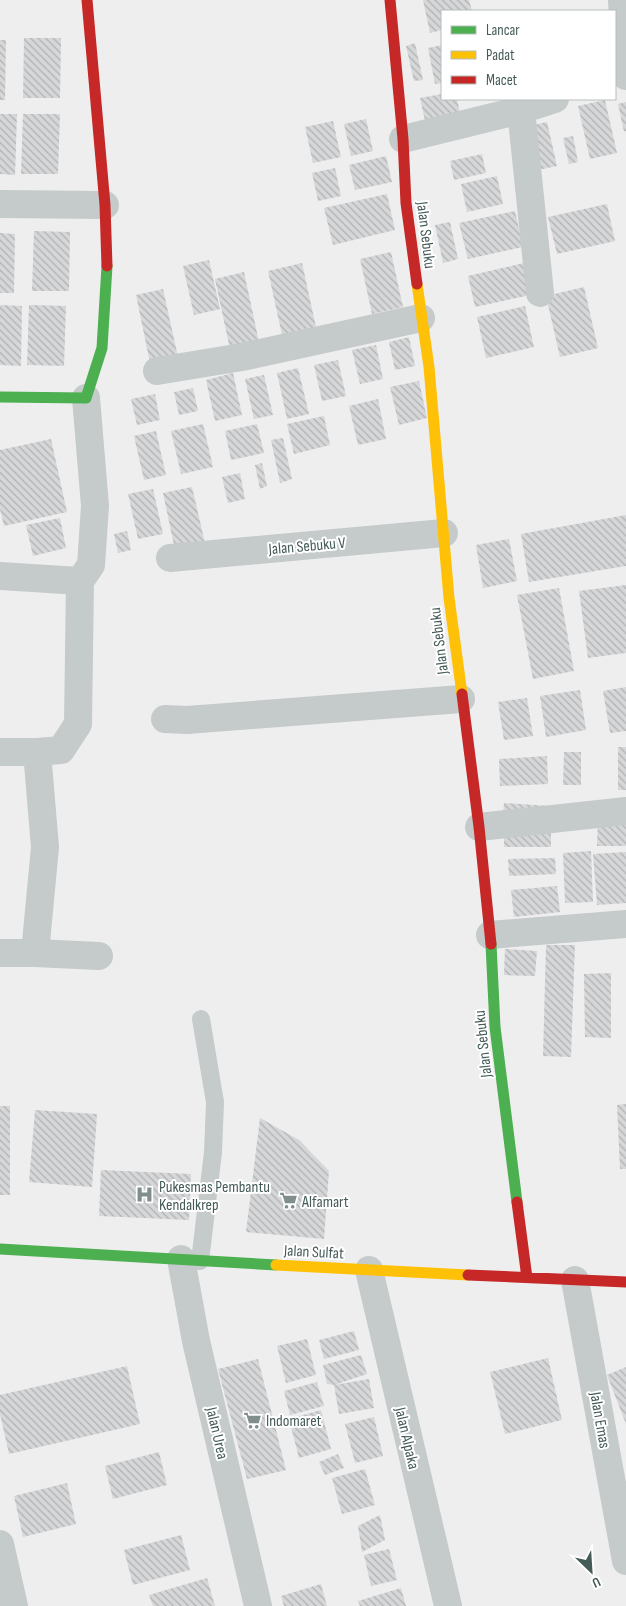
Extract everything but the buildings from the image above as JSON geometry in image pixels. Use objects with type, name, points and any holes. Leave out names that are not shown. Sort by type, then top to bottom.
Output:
[{"type":"street","points":[[0,752],[61,750],[78,724],[80,581],[91,565],[95,506],[86,398],[102,348],[107,276],[105,205],[88,0]]},
{"type":"street","name":"Jalan Sebuku","points":[[390,0],[403,139],[406,203],[429,367],[461,699],[479,828],[490,935],[495,1027],[527,1278]]},
{"type":"street","points":[[622,0],[626,76]]},
{"type":"street","points":[[403,139],[521,110],[552,100]]},
{"type":"street","points":[[521,110],[540,293]]},
{"type":"street","points":[[0,204],[105,205]]},
{"type":"street","points":[[157,371],[242,357],[421,318]]},
{"type":"street","points":[[0,397],[86,398]]},
{"type":"street","name":"Jalan Sebuku V","points":[[170,558],[444,533]]},
{"type":"street","points":[[0,576],[80,581]]},
{"type":"street","points":[[165,719],[187,720],[461,699]]},
{"type":"street","points":[[35,953],[45,847],[37,752]]},
{"type":"street","points":[[479,828],[626,811]]},
{"type":"street","points":[[490,935],[626,924]]},
{"type":"street","points":[[0,953],[99,956]]},
{"type":"street","name":"Jalan Sulfat","points":[[0,1249],[368,1270],[626,1282]]},
{"type":"street","name":"Jalan Urea","points":[[190,1260],[196,1341],[258,1606]]},
{"type":"street","name":"Jalan Alpaka","points":[[368,1270],[448,1606]]},
{"type":"street","name":"Jalan Emas","points":[[575,1280],[626,1561]]},
{"type":"street","points":[[0,1544],[14,1606]]},
{"type":"lane","points":[[190,1260],[214,1152],[215,1102],[201,1018]]},
{"type":"traffic: fast","points":[[0,397],[86,398],[102,348],[107,266]]},
{"type":"traffic: fast","points":[[491,944],[495,1027],[517,1202]]},
{"type":"traffic: fast","points":[[0,1249],[276,1265]]},
{"type":"traffic: slow","points":[[417,284],[429,367],[449,598],[462,694]]},
{"type":"traffic: slow","points":[[276,1265],[468,1275]]},
{"type":"traffic: jam","points":[[87,0],[105,205],[107,266]]},
{"type":"traffic: jam","points":[[390,0],[403,139],[406,203],[417,284]]},
{"type":"traffic: jam","points":[[462,694],[479,827],[491,944]]},
{"type":"traffic: jam","points":[[517,1202],[527,1278]]},
{"type":"traffic: jam","points":[[468,1275],[626,1282]]},
{"type":"place","name":"Pukesmas Pembantu Kendalkrep","points":[[145,1195]]},
{"type":"place","name":"Alfamart","points":[[288,1201]]},
{"type":"place","name":"Indomaret","points":[[252,1420]]}]
